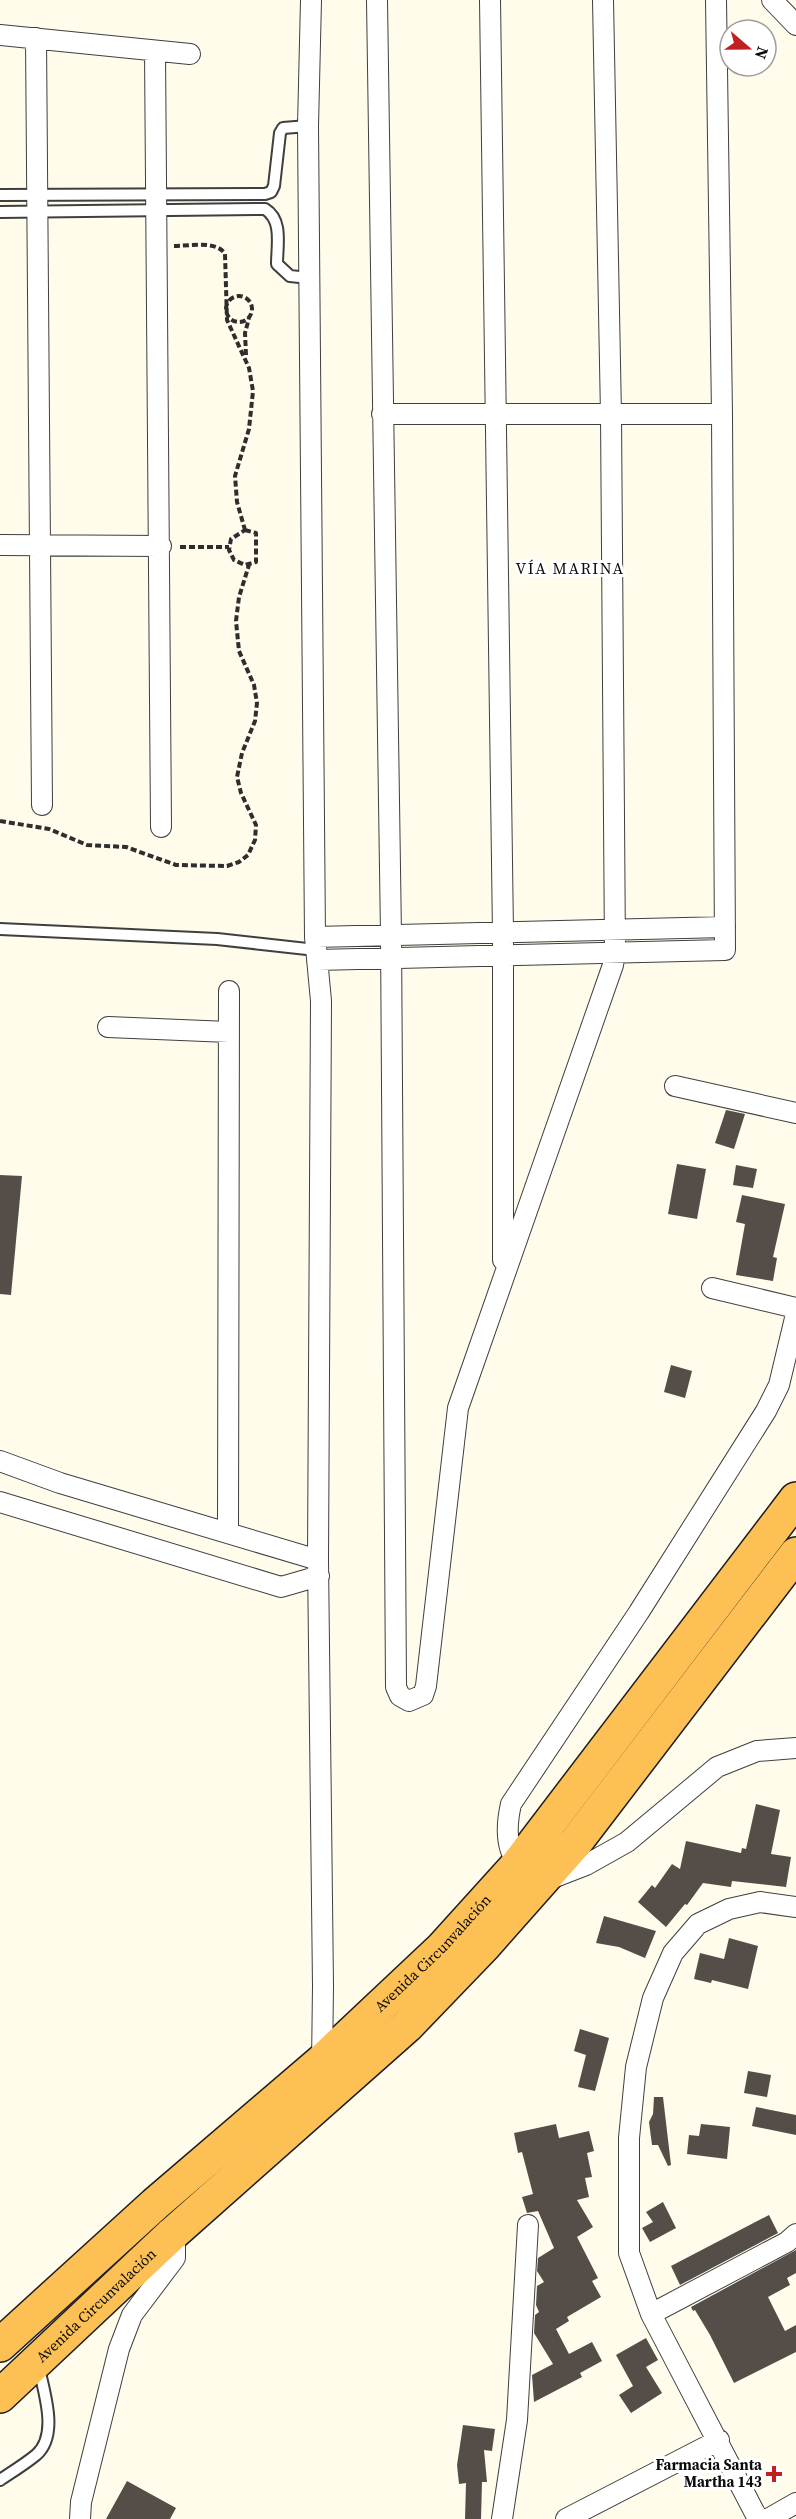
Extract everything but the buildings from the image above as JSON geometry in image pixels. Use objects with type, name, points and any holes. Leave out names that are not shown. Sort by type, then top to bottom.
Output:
[{"type":"highway","name":"Avenida Circunvalación","points":[[0,2396],[171,2236],[407,2026],[484,1946],[530,1873],[796,1499]]},
{"type":"highway","name":"Avenida Circunvalación","points":[[0,2345],[155,2204],[322,2061],[442,1948],[530,1873],[636,1767],[796,1554]]},
{"type":"street","points":[[311,0],[308,126],[309,278],[316,949],[321,1001],[319,1568],[322,2061],[319,2104]]},
{"type":"street","points":[[377,0],[391,935],[396,1687],[400,1696],[409,1701],[423,1695],[426,1686],[458,1408],[613,965],[615,952],[611,415],[603,0]]},
{"type":"street","points":[[490,0],[503,933],[503,1277]]},
{"type":"street","points":[[316,949],[390,957],[725,950],[722,414],[716,0]]},
{"type":"street","points":[[772,0],[796,25]]},
{"type":"street","points":[[0,35],[190,54]]},
{"type":"street","points":[[36,38],[38,545],[42,805]]},
{"type":"street","points":[[155,51],[161,546],[161,827]]},
{"type":"street","points":[[382,414],[722,414]]},
{"type":"street","points":[[0,545],[161,546]]},
{"type":"street","points":[[316,949],[391,935],[725,927]]},
{"type":"street","points":[[228,1533],[229,991]]},
{"type":"street","points":[[108,1027],[229,1032]]},
{"type":"street","points":[[675,1086],[796,1113]]},
{"type":"street","points":[[712,1288],[796,1308]]},
{"type":"street","points":[[796,1314],[778,1385],[766,1411],[639,1612],[543,1752],[511,1804],[507,1835],[509,1844],[530,1873],[586,1864],[627,1842],[717,1767],[757,1751],[796,1748]]},
{"type":"street","points":[[0,1461],[60,1483],[228,1533],[319,1568]]},
{"type":"street","points":[[0,1502],[281,1587],[319,1568]]},
{"type":"street","points":[[758,2519],[719,2440],[651,2314],[629,2253],[627,2198],[629,2138],[636,2067],[653,1998],[673,1953],[698,1924],[729,1909],[760,1902],[796,1906]]},
{"type":"street","points":[[80,2519],[81,2502],[119,2349],[132,2315],[175,2258],[175,2247],[171,2236],[155,2204]]},
{"type":"street","points":[[502,2519],[517,2420],[528,2225]]},
{"type":"street","points":[[651,2314],[787,2242],[796,2234]]},
{"type":"street","points":[[566,2519],[719,2440]]},
{"type":"street","points":[[768,2519],[796,2504]]},
{"type":"lane","points":[[0,195],[36,203],[157,202],[265,194],[271,192],[274,186],[280,133],[283,128],[308,126]]},
{"type":"lane","points":[[0,212],[36,203],[157,202],[265,209],[273,214],[277,222],[277,264],[290,276],[309,278]]},
{"type":"lane","points":[[0,929],[217,939],[316,949]]},
{"type":"lane","points":[[0,2480],[38,2454],[46,2435],[48,2413],[37,2361]]},
{"type":"path","points":[[158,246],[213,246],[222,249],[226,257],[226,311],[232,336],[246,360]]},
{"type":"path","points":[[226,311],[231,299],[243,296],[252,306],[245,333],[246,360],[252,382],[252,415],[235,476],[237,502],[245,530]]},
{"type":"path","points":[[226,311],[230,318],[237,322],[251,315]]},
{"type":"path","points":[[245,530],[256,533],[256,562],[249,565],[234,560],[229,547],[235,534],[245,530]]},
{"type":"path","points":[[161,546],[229,547]]},
{"type":"path","points":[[0,821],[49,829],[87,845],[126,847],[176,865],[227,866],[239,862],[248,855],[255,840],[256,825],[241,793],[237,777],[242,753],[255,721],[257,703],[254,686],[239,651],[236,621],[239,597],[249,565]]},
{"type":"place","name":"Farmacia Santa Martha 143","points":[[774,2474]]},
{"type":"district","name":"VÍA MARINA","points":[[570,568]]}]
